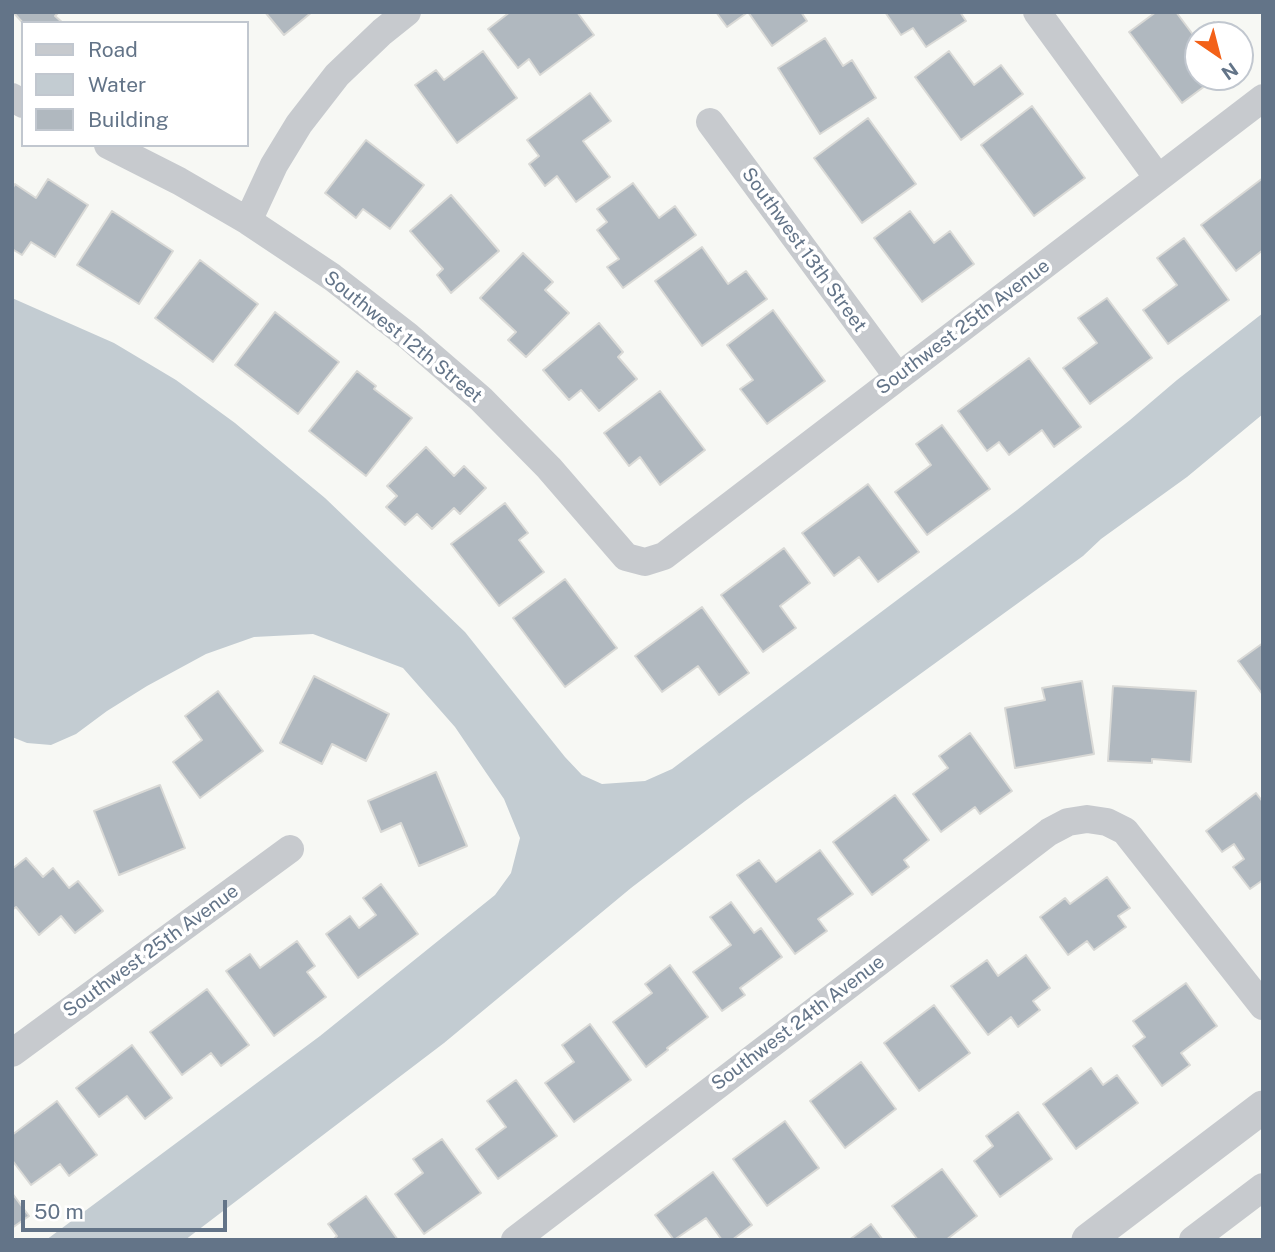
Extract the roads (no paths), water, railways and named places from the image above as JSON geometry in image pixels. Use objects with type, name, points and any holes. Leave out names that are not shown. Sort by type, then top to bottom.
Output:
[{"type":"street","points":[[248,221],[274,165],[299,124],[337,75],[407,12]]},
{"type":"street","points":[[1037,12],[1158,178]]},
{"type":"street","name":"Southwest 25th Avenue","points":[[664,556],[1263,98]]},
{"type":"street","name":"Southwest 13th Street","points":[[710,122],[898,377]]},
{"type":"street","name":"Southwest 12th Street","points":[[112,147],[179,181],[248,221],[332,277],[408,336],[481,399],[549,468],[626,557],[645,562],[664,556]]},
{"type":"street","name":"Southwest 24th Avenue","points":[[515,1240],[1049,832],[1068,822],[1087,819],[1107,822],[1125,831],[1263,1006]]},
{"type":"street","name":"Southwest 25th Avenue","points":[[14,1047],[290,849]]},
{"type":"street","points":[[1088,1240],[1263,1107]]},
{"type":"street","points":[[1193,1240],[1263,1186]]},
{"type":"water","points":[[12,298],[114,343],[176,380],[235,423],[325,498],[465,632],[565,757],[582,775],[602,784],[645,781],[672,769],[1017,510],[1263,313],[1263,414],[1187,477],[1101,539],[1083,556],[745,801],[631,888],[444,1043],[185,1240],[46,1240],[320,1036],[495,895],[511,873],[520,838],[504,799],[455,727],[403,668],[313,634],[254,637],[206,654],[147,686],[76,734],[51,745],[27,743],[12,737]]}]
